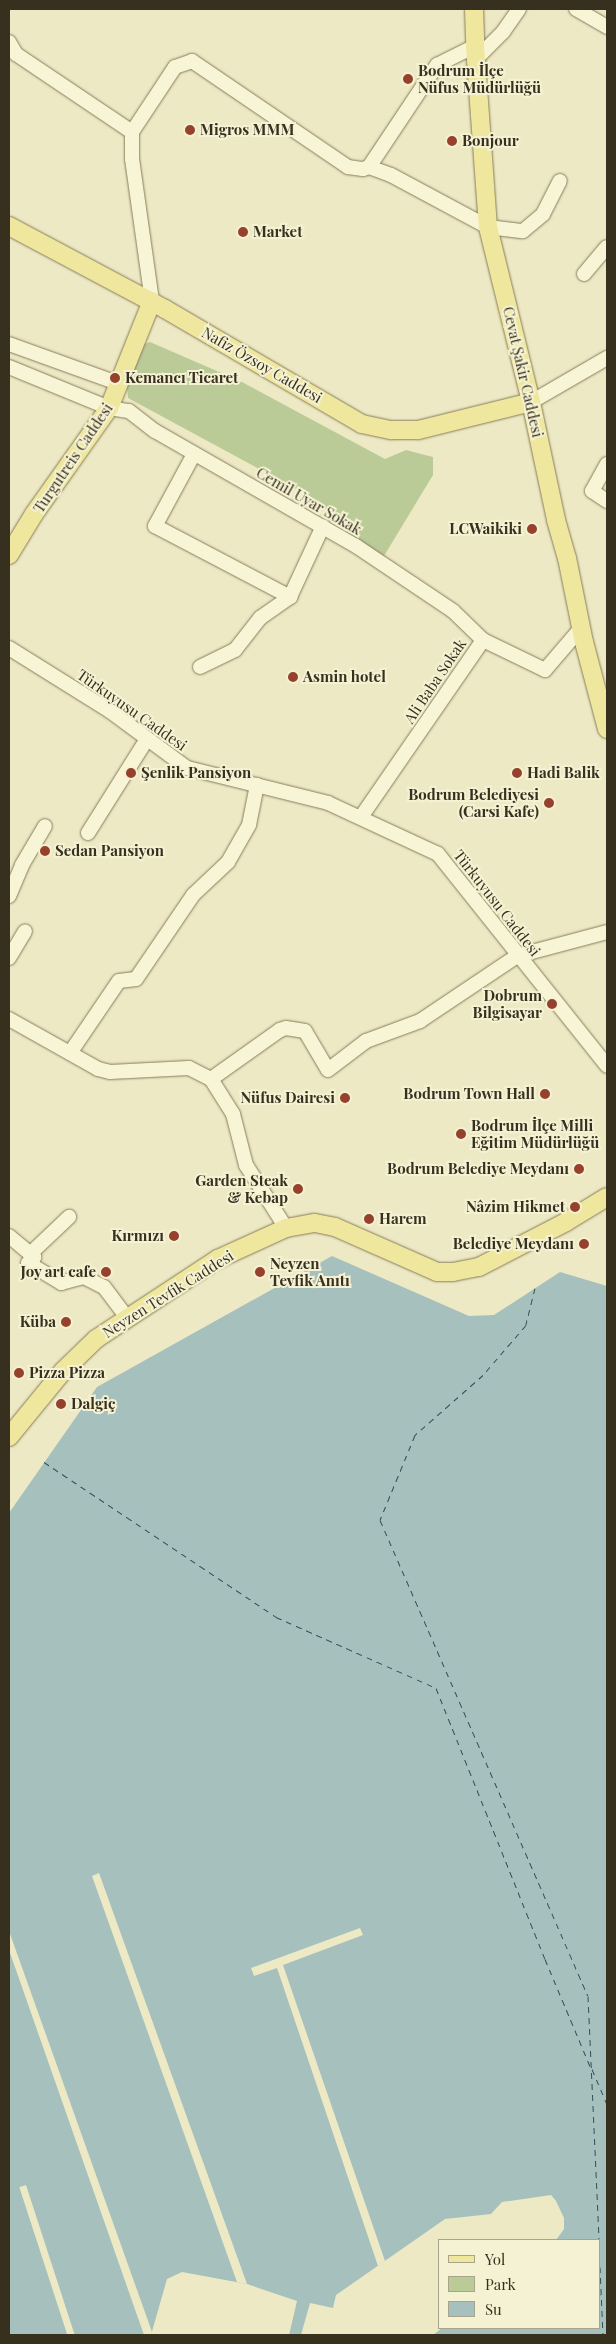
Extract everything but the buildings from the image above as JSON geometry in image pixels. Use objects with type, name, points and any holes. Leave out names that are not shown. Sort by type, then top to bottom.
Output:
[{"type":"main road","name":"Cevat Şakir Caddesi","points":[[474,9],[475,52],[488,227],[531,402],[581,628],[607,729]]},
{"type":"main road","name":"Nafiz Özsoy Caddesi","points":[[9,226],[152,301],[362,424],[391,430],[418,430],[531,402]]},
{"type":"main road","name":"Turgutreis Caddesi","points":[[9,555],[34,514],[109,408],[152,301]]},
{"type":"main road","name":"Neyzen Tevfik Caddesi","points":[[9,1437],[63,1371],[96,1339],[218,1259],[286,1228],[315,1223],[335,1227],[437,1272],[453,1272],[479,1267],[566,1222],[607,1197]]},
{"type":"street","points":[[369,168],[437,65],[475,52],[503,32],[520,9]]},
{"type":"street","points":[[576,9],[607,27]]},
{"type":"street","points":[[11,50],[132,132]]},
{"type":"street","points":[[152,301],[132,159],[132,132],[175,67],[192,61],[348,167],[369,168],[424,191],[488,227],[523,231],[543,214],[560,181]]},
{"type":"street","points":[[584,274],[607,246]]},
{"type":"street","points":[[9,344],[120,384]]},
{"type":"street","points":[[531,402],[607,358]]},
{"type":"street","name":"Cemil Uyar Sokak","points":[[9,367],[109,408],[129,411],[155,431],[323,526],[453,611],[482,640]]},
{"type":"street","points":[[194,454],[155,526],[290,597]]},
{"type":"street","points":[[607,464],[592,491],[607,501]]},
{"type":"street","points":[[200,667],[234,650],[260,618],[290,597],[323,526]]},
{"type":"street","name":"Ali Baba Sokak","points":[[361,817],[482,640],[545,670],[581,628]]},
{"type":"street","name":"Türkuyusu Caddesi","points":[[9,648],[110,711],[187,768],[328,803],[438,854],[517,956],[607,1066]]},
{"type":"street","points":[[88,833],[147,739]]},
{"type":"street","points":[[70,1053],[119,981],[136,979],[193,895],[228,862],[249,825],[257,785]]},
{"type":"street","points":[[9,896],[22,865],[45,826]]},
{"type":"street","points":[[9,958],[25,931]]},
{"type":"street","points":[[211,1079],[280,1030],[286,1028],[305,1031],[328,1070],[366,1041],[420,1021],[517,956],[607,932]]},
{"type":"street","points":[[9,1018],[98,1069],[110,1072],[189,1068],[211,1079],[233,1114],[246,1165],[286,1228]]},
{"type":"street","points":[[30,1254],[69,1217]]},
{"type":"street","points":[[9,1236],[34,1257],[28,1263],[61,1283],[84,1277],[104,1287],[127,1317]]},
{"type":"green space","points":[[150,342],[240,381],[385,459],[406,450],[433,457],[433,475],[384,556],[368,548],[349,533],[331,513],[311,497],[128,398],[127,386],[142,345]]},
{"type":"water","points":[[332,1256],[469,1316],[494,1315],[560,1272],[607,1286],[607,2335],[433,2335],[441,2329],[601,2329],[601,2239],[557,2239],[564,2229],[564,2218],[551,2195],[502,2202],[491,2214],[445,2219],[336,2295],[333,2308],[310,2303],[301,2335],[289,2335],[297,2301],[247,2284],[182,2272],[167,2279],[151,2335],[9,2335],[9,1513],[97,1387]]},
{"type":"pier","points":[[99,1873],[247,2284],[237,2282],[92,1876]]},
{"type":"pier","points":[[360,1928],[363,1935],[283,1965],[385,2261],[378,2266],[277,1968],[254,1976],[251,1968]]},
{"type":"pier","points":[[9,1931],[152,2332],[151,2335],[144,2335],[9,1950]]},
{"type":"pier","points":[[26,2185],[75,2335],[67,2335],[19,2187]]},
{"type":"ferry route","points":[[535,1288],[526,1325],[483,1375],[415,1435],[380,1520],[588,1996],[599,2239]]},
{"type":"ferry route","points":[[44,1462],[276,1617],[436,1688],[590,2066]]},
{"type":"ferry route","points":[[592,2069],[607,2105]]},
{"type":"ferry route","points":[[601,2290],[603,2335]]},
{"type":"place","name":"Bodrum İlçe Nüfus Müdürlüğü","points":[[408,79]]},
{"type":"place","name":"Migros MMM","points":[[190,130]]},
{"type":"place","name":"Bonjour","points":[[452,141]]},
{"type":"place","name":"Market","points":[[243,232]]},
{"type":"place","name":"Kemancı Ticaret","points":[[115,378]]},
{"type":"place","name":"LCWaikiki","points":[[532,529]]},
{"type":"place","name":"Asmin hotel","points":[[293,677]]},
{"type":"place","name":"Şenlik Pansiyon","points":[[131,773]]},
{"type":"place","name":"Hadi Balik","points":[[517,773]]},
{"type":"place","name":"Bodrum Belediyesi (Carsi Kafe)","points":[[549,803]]},
{"type":"place","name":"Sedan Pansiyon","points":[[45,851]]},
{"type":"place","name":"Dobrum Bilgisayar","points":[[552,1004]]},
{"type":"place","name":"Bodrum Town Hall","points":[[545,1094]]},
{"type":"place","name":"Nüfus Dairesi","points":[[345,1098]]},
{"type":"place","name":"Bodrum İlçe Milli Eğitim Müdürlüğü","points":[[461,1134]]},
{"type":"place","name":"Bodrum Belediye Meydanı","points":[[579,1169]]},
{"type":"place","name":"Garden Steak & Kebap","points":[[298,1189]]},
{"type":"place","name":"Nâzim Hikmet","points":[[575,1207]]},
{"type":"place","name":"Harem","points":[[369,1219]]},
{"type":"place","name":"Kırmızı","points":[[174,1236]]},
{"type":"place","name":"Belediye Meydanı","points":[[584,1244]]},
{"type":"place","name":"Joy art cafe","points":[[106,1272]]},
{"type":"place","name":"Neyzen Tevfik Anıtı","points":[[260,1272]]},
{"type":"place","name":"Küba","points":[[66,1322]]},
{"type":"place","name":"Pizza Pizza","points":[[19,1373]]},
{"type":"place","name":"Dalgiç","points":[[61,1404]]}]
